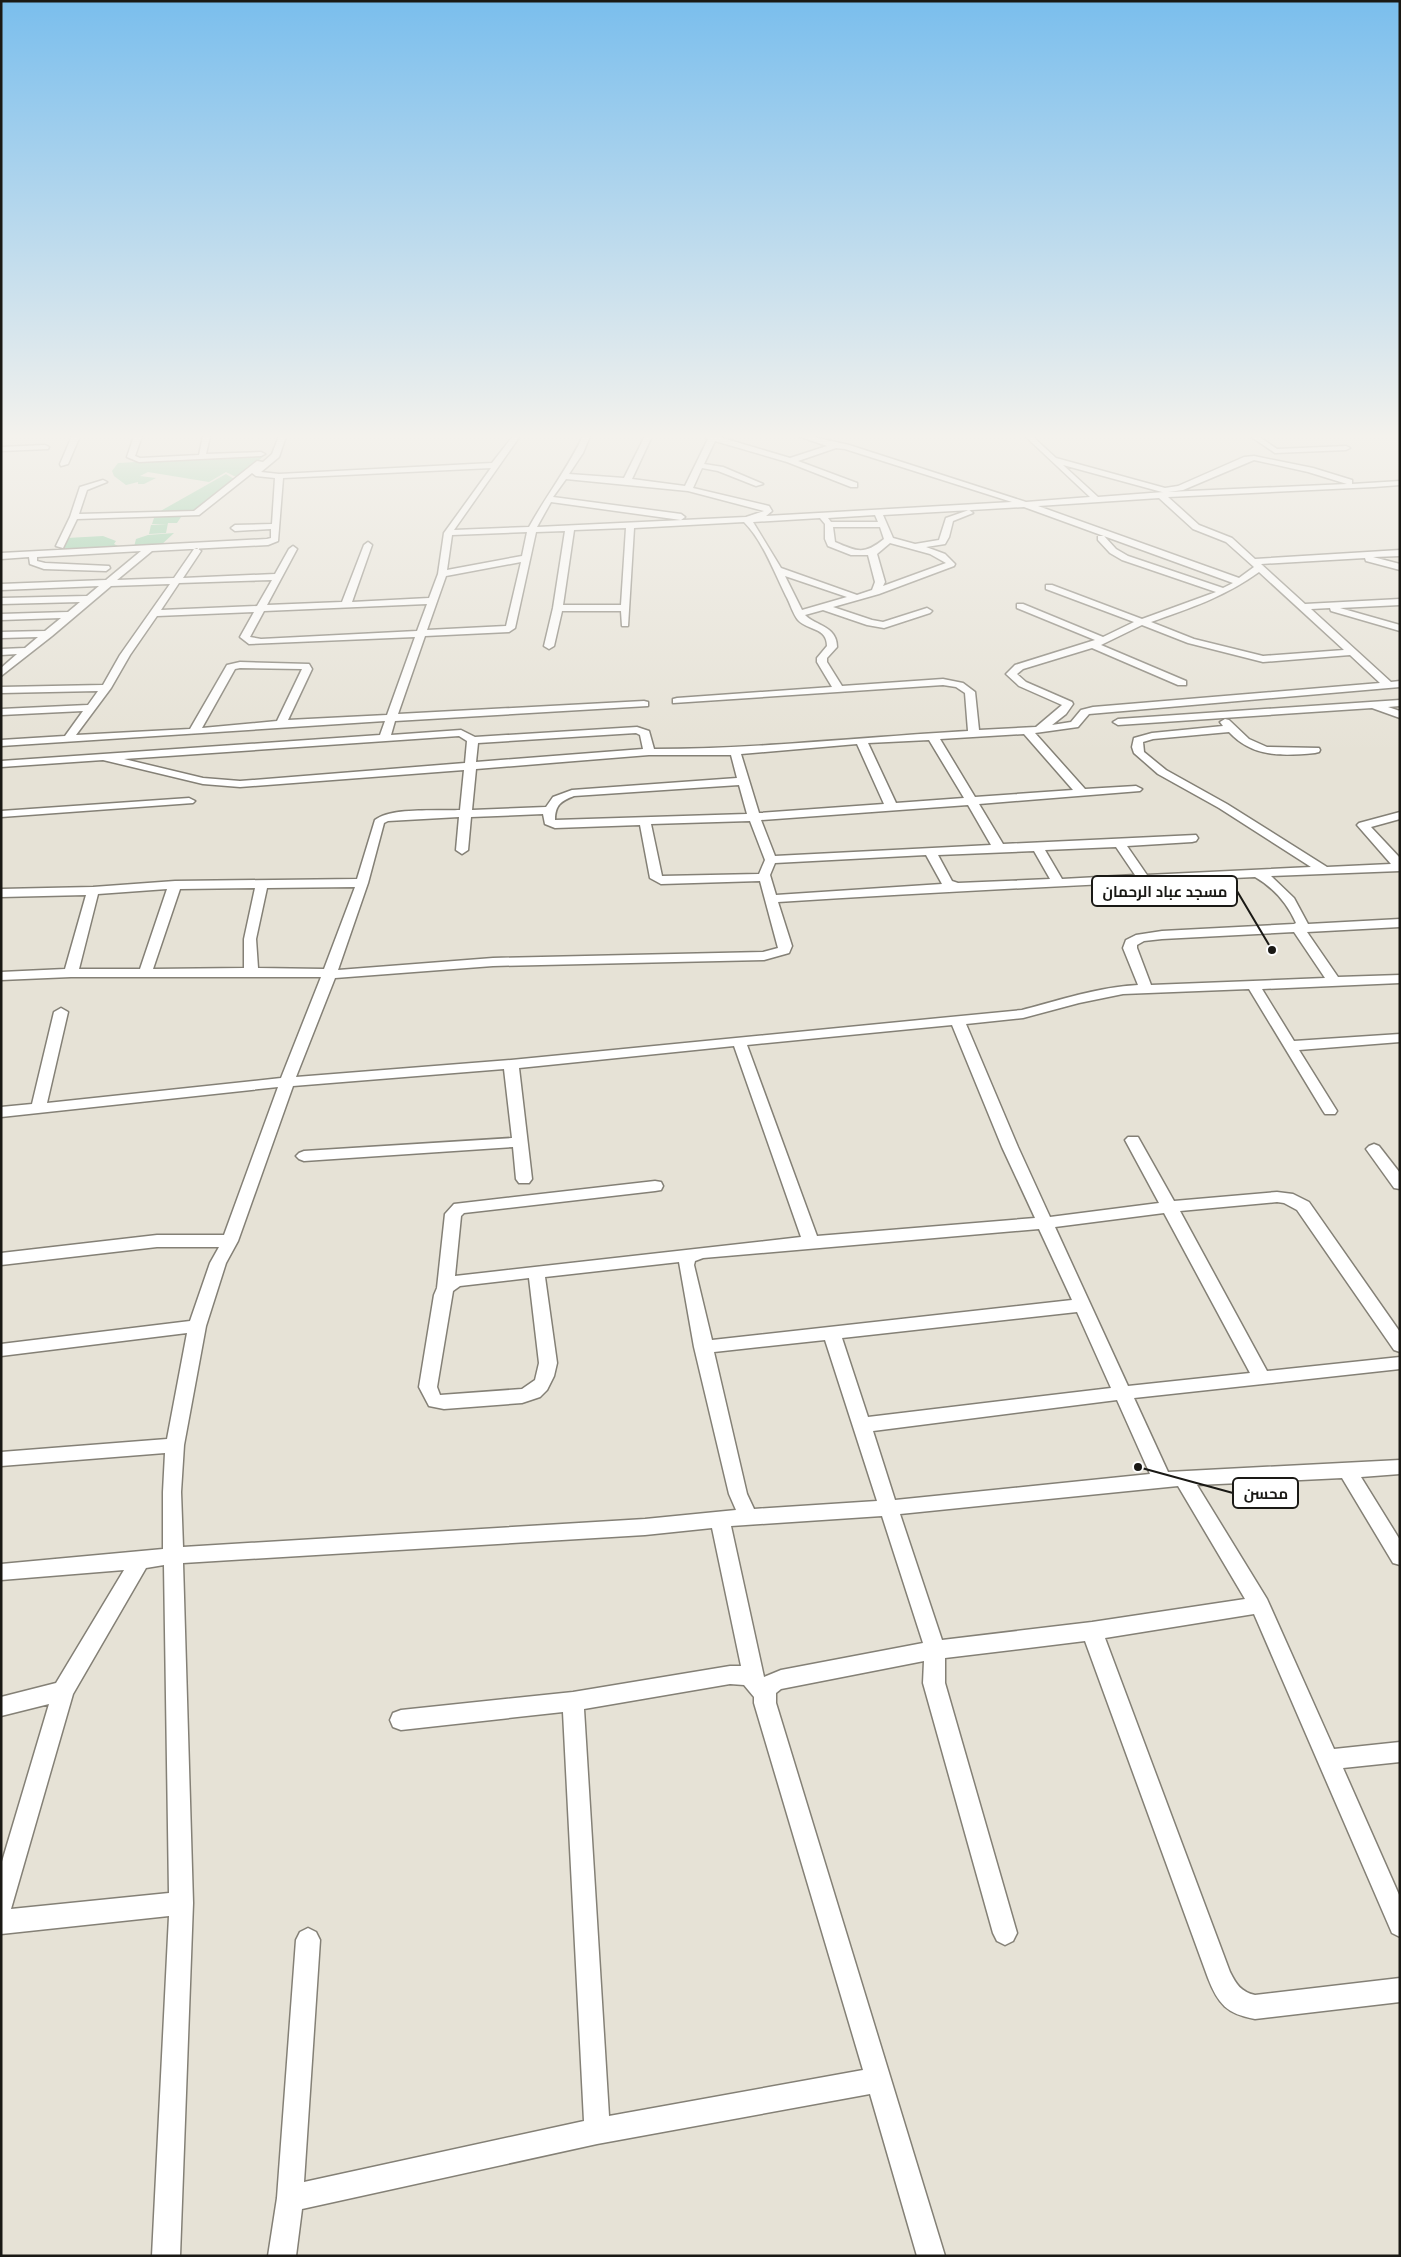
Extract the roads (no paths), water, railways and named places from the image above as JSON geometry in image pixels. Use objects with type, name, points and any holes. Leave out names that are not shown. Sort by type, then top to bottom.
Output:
[{"type":"street","points":[[60,546],[62,541]]},
{"type":"street","points":[[1,556],[270,541]]},
{"type":"street","points":[[384,738],[421,635],[431,600],[442,574],[447,541]]},
{"type":"street","points":[[292,549],[279,577],[245,637],[249,641],[421,635],[509,629],[512,626],[530,541]]},
{"type":"street","points":[[550,646],[568,541]]},
{"type":"street","points":[[625,624],[629,541]]},
{"type":"street","points":[[761,541],[778,570],[799,614],[804,621],[824,629],[832,642],[832,647],[822,658],[822,662],[839,690]]},
{"type":"street","points":[[830,541],[831,544],[851,552],[872,553],[887,541]]},
{"type":"street","points":[[799,614],[858,598],[951,564],[947,558],[894,541]]},
{"type":"street","points":[[912,546],[942,541]]},
{"type":"street","points":[[1104,541],[1113,551],[1125,558],[1224,591]]},
{"type":"street","points":[[1128,541],[1240,582]]},
{"type":"street","points":[[1230,541],[1352,652],[1394,685]]},
{"type":"street","points":[[346,604],[368,545]]},
{"type":"street","points":[[3,671],[72,615],[149,548]]},
{"type":"street","points":[[69,738],[106,688],[125,655],[156,613],[197,551]]},
{"type":"street","points":[[872,553],[880,582],[876,592]]},
{"type":"street","points":[[1040,729],[1062,712],[1068,704],[1059,697],[1016,681],[1011,674],[1019,668],[1093,645],[1142,622],[1206,599],[1240,582],[1255,565],[1400,553]]},
{"type":"street","points":[[33,554],[33,562],[44,566],[106,568]]},
{"type":"street","points":[[1358,556],[1400,567]]},
{"type":"street","points":[[442,574],[526,558]]},
{"type":"street","points":[[778,570],[858,598]]},
{"type":"street","points":[[1,587],[279,577]]},
{"type":"street","points":[[1049,587],[1191,641],[1264,660],[1352,652]]},
{"type":"street","points":[[790,594],[870,623],[884,625],[927,611]]},
{"type":"street","points":[[1,601],[90,599]]},
{"type":"street","points":[[156,613],[431,600]]},
{"type":"street","points":[[1303,607],[1400,602]]},
{"type":"street","points":[[1020,606],[1103,640]]},
{"type":"street","points":[[1325,607],[1400,628]]},
{"type":"street","points":[[558,608],[626,608]]},
{"type":"street","points":[[1,617],[72,615]]},
{"type":"street","points":[[1,636],[49,634]]},
{"type":"street","points":[[1093,645],[1182,683]]},
{"type":"street","points":[[1,652],[28,651]]},
{"type":"street","points":[[194,732],[231,667],[240,665],[297,664],[305,666],[307,669],[280,724]]},
{"type":"street","points":[[677,701],[942,682],[960,685],[970,692],[974,734]]},
{"type":"street","points":[[102,758],[203,781],[227,784],[649,752],[735,751],[861,740],[1028,731],[1074,725],[1088,711],[1394,685]]},
{"type":"street","points":[[1,690],[106,688]]},
{"type":"street","points":[[1203,702],[1241,740],[1264,750],[1279,752],[1316,750]]},
{"type":"street","points":[[1118,722],[1400,703]]},
{"type":"street","points":[[1,743],[194,732],[280,724],[644,704]]},
{"type":"street","points":[[1373,706],[1400,715]]},
{"type":"street","points":[[1,712],[91,708]]},
{"type":"street","points":[[1231,729],[1152,736],[1138,740],[1137,747],[1139,753],[1162,772],[1223,806],[1324,870]]},
{"type":"street","points":[[1,764],[457,733],[469,736],[473,740],[637,730],[645,733],[649,752]]},
{"type":"street","points":[[1028,731],[1083,794]]},
{"type":"street","points":[[934,737],[970,802],[999,848]]},
{"type":"street","points":[[462,850],[473,740]]},
{"type":"street","points":[[861,740],[892,808]]},
{"type":"street","points":[[1,976],[145,972],[351,974],[493,962],[771,956],[784,950],[785,946],[764,877],[771,860],[754,817],[735,751]]},
{"type":"street","points":[[744,781],[572,793],[557,799],[549,810],[549,822],[556,824],[645,822],[754,817],[1136,789]]},
{"type":"street","points":[[1,814],[189,801]]},
{"type":"street","points":[[166,2256],[181,1903],[172,1492],[175,1445],[197,1326],[218,1263],[230,1241],[287,1082],[330,973],[362,883],[379,822],[384,818],[396,816],[549,810]]},
{"type":"street","points":[[1400,815],[1364,824],[1400,867]]},
{"type":"street","points":[[645,822],[656,878],[665,881],[764,877]]},
{"type":"street","points":[[771,860],[999,848],[1120,844],[1192,838]]},
{"type":"street","points":[[1120,844],[1144,880]]},
{"type":"street","points":[[1038,848],[1059,883]]},
{"type":"street","points":[[930,852],[948,884],[954,887]]},
{"type":"street","points":[[771,899],[954,887],[1144,880],[1400,867]]},
{"type":"street","points":[[1257,874],[1266,878],[1284,893],[1300,917],[1302,923],[1298,928]]},
{"type":"street","points":[[1,904],[4,893],[93,891],[175,885],[362,883]]},
{"type":"street","points":[[250,972],[250,939],[262,884]]},
{"type":"street","points":[[145,972],[175,885]]},
{"type":"street","points":[[71,973],[78,941],[93,891]]},
{"type":"street","points":[[1146,989],[1130,948],[1131,943],[1141,938],[1162,935],[1400,923]]},
{"type":"street","points":[[1298,928],[1334,983]]},
{"type":"street","points":[[1,1112],[287,1082],[511,1064],[1023,1014],[1098,994],[1146,989],[1400,979]]},
{"type":"street","points":[[1254,985],[1330,1111]]},
{"type":"street","points":[[38,1108],[61,1012]]},
{"type":"street","points":[[957,1020],[1010,1147],[1162,1480]]},
{"type":"street","points":[[1290,1046],[1400,1038]]},
{"type":"street","points":[[739,1042],[811,1242]]},
{"type":"street","points":[[511,1064],[524,1178]]},
{"type":"street","points":[[1133,1140],[1262,1378]]},
{"type":"street","points":[[304,1156],[520,1142]]},
{"type":"street","points":[[1374,1149],[1400,1184]]},
{"type":"street","points":[[536,1272],[548,1363],[547,1378],[541,1387],[532,1394],[522,1396],[444,1402],[435,1401],[428,1387],[442,1295],[445,1287],[453,1214],[460,1208],[655,1186]]},
{"type":"street","points":[[445,1287],[451,1282],[460,1280],[811,1242],[1045,1223],[1168,1206],[1277,1197],[1303,1206],[1400,1346]]},
{"type":"street","points":[[1,1259],[157,1241],[230,1241]]},
{"type":"street","points":[[692,1255],[686,1261],[686,1265],[703,1347],[738,1494],[748,1517]]},
{"type":"street","points":[[703,1347],[1083,1305]]},
{"type":"street","points":[[1,1350],[197,1326]]},
{"type":"street","points":[[832,1334],[935,1650],[934,1683],[1005,1933]]},
{"type":"street","points":[[862,1425],[1121,1393],[1400,1363]]},
{"type":"street","points":[[1,1459],[175,1445]]},
{"type":"street","points":[[1,1572],[140,1561],[172,1556],[720,1521],[748,1517],[888,1508],[1183,1478],[1400,1467]]},
{"type":"street","points":[[1347,1470],[1400,1557]]},
{"type":"street","points":[[1183,1478],[1260,1605],[1400,1926]]},
{"type":"street","points":[[720,1521],[759,1686],[931,2256]]},
{"type":"street","points":[[1,1906],[63,1691],[140,1561]]},
{"type":"street","points":[[759,1686],[781,1679],[935,1650],[1092,1631],[1260,1605]]},
{"type":"street","points":[[1092,1631],[1220,1978],[1230,1998],[1243,2005],[1255,2007],[1400,1990]]},
{"type":"street","points":[[401,1720],[573,1701],[730,1675],[744,1675],[759,1686]]},
{"type":"street","points":[[1,1707],[63,1691]]},
{"type":"street","points":[[573,1701],[597,2131]]},
{"type":"street","points":[[1329,1760],[1400,1752]]},
{"type":"street","points":[[1,1922],[181,1903]]},
{"type":"street","points":[[282,2256],[290,2198],[308,1940]]},
{"type":"street","points":[[290,2198],[597,2131],[878,2080]]},
{"type":"place","name":"مسجد عباد الرحمان","points":[[1272,950]]},
{"type":"place","name":"محسن","points":[[1138,1467]]}]
